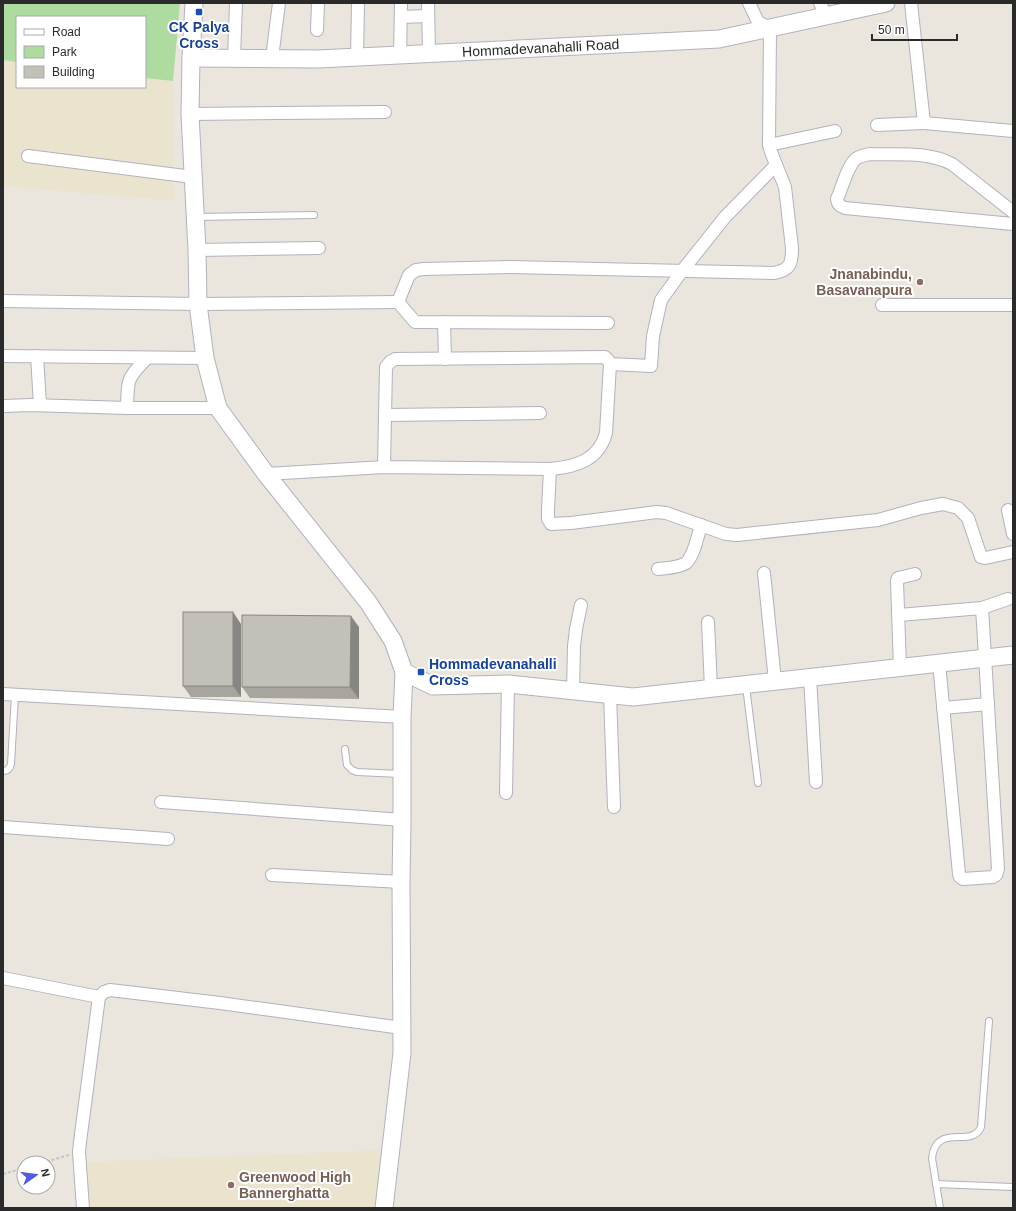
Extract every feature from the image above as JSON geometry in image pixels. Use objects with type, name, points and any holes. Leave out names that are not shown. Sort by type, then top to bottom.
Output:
[{"type":"main road","points":[[194,3],[190,114],[197,250],[198,304],[205,358],[218,408],[266,474],[368,602],[393,641],[404,672],[402,716],[401,882],[402,1054],[384,1208]]},
{"type":"main road","name":"Hommadevanahalli Road","points":[[191,58],[318,59],[719,39],[770,28],[823,9],[886,3]]},
{"type":"main road","points":[[404,672],[433,686],[508,684],[633,697],[1013,655]]},
{"type":"street","points":[[234,58],[236,3]]},
{"type":"street","points":[[272,58],[278,3]]},
{"type":"street","points":[[317,30],[318,3]]},
{"type":"street","points":[[357,57],[358,3]]},
{"type":"street","points":[[400,55],[401,3]]},
{"type":"street","points":[[428,3],[429,54]]},
{"type":"street","points":[[398,302],[409,275],[416,270],[424,269],[511,267],[774,273],[786,269],[790,264],[792,257],[792,248],[785,187],[769,145],[770,28],[758,22],[749,3]]},
{"type":"street","points":[[911,3],[924,124]]},
{"type":"street","points":[[401,17],[428,16]]},
{"type":"street","points":[[190,114],[385,112]]},
{"type":"street","points":[[877,124],[924,124],[1013,131]]},
{"type":"street","points":[[769,145],[835,131]]},
{"type":"street","points":[[1013,212],[952,164],[942,158],[924,155],[863,155],[852,163],[837,199],[840,207],[844,208],[1013,224]]},
{"type":"street","points":[[28,156],[193,177]]},
{"type":"street","points":[[610,364],[651,366],[653,336],[661,300],[725,217],[776,165]]},
{"type":"street","points":[[197,250],[319,248]]},
{"type":"street","points":[[3,301],[198,304],[398,302]]},
{"type":"street","points":[[398,302],[414,322],[608,323]]},
{"type":"street","points":[[882,305],[1013,304]]},
{"type":"street","points":[[444,322],[445,359]]},
{"type":"street","points":[[3,356],[205,358]]},
{"type":"street","points":[[37,356],[40,405]]},
{"type":"street","points":[[266,474],[384,467],[550,469],[564,468],[574,465],[587,459],[600,449],[604,442],[606,433],[610,364],[605,357],[395,359],[386,367],[384,467]]},
{"type":"street","points":[[127,408],[128,384],[130,377],[146,358]]},
{"type":"street","points":[[3,406],[40,405],[127,408],[218,408]]},
{"type":"street","points":[[385,415],[540,412]]},
{"type":"street","points":[[550,469],[548,519],[552,524],[657,512],[666,513],[726,534],[737,535],[878,520],[921,508],[943,504],[958,508],[968,518],[982,557],[985,558],[1013,552]]},
{"type":"street","points":[[1008,510],[1013,534]]},
{"type":"street","points":[[658,569],[669,568],[686,563],[692,554],[701,525]]},
{"type":"street","points":[[764,573],[775,681]]},
{"type":"street","points":[[900,668],[897,581],[898,578],[915,574]]},
{"type":"street","points":[[899,615],[982,608],[1008,600]]},
{"type":"street","points":[[573,691],[574,646],[581,605]]},
{"type":"street","points":[[939,663],[959,874],[963,879],[993,877],[996,875],[998,869],[982,608]]},
{"type":"street","points":[[708,622],[711,688]]},
{"type":"street","points":[[810,677],[816,782]]},
{"type":"street","points":[[506,793],[508,684]]},
{"type":"street","points":[[9,694],[402,716]]},
{"type":"street","points":[[610,694],[614,808]]},
{"type":"street","points":[[943,708],[988,704]]},
{"type":"street","points":[[161,802],[402,820]]},
{"type":"street","points":[[3,827],[168,839]]},
{"type":"street","points":[[272,875],[401,882]]},
{"type":"street","points":[[3,978],[99,997]]},
{"type":"street","points":[[83,1208],[79,1152],[99,997],[104,992],[110,990],[220,1003],[402,1028]]},
{"type":"lane","points":[[195,217],[314,215]]},
{"type":"lane","points":[[746,684],[758,783]]},
{"type":"lane","points":[[3,771],[10,768],[12,764],[9,694]]},
{"type":"lane","points":[[345,749],[347,765],[352,770],[402,774]]},
{"type":"lane","points":[[940,1208],[932,1158],[933,1151],[941,1140],[946,1138],[974,1136],[981,1127],[989,1021]]},
{"type":"lane","points":[[936,1184],[1013,1187]]},
{"type":"path","points":[[56,1159],[79,1152]]},
{"type":"path","points":[[3,1174],[16,1170]]},
{"type":"shaded area","points":[[3,60],[16,62],[16,88],[146,88],[146,78],[173,81],[173,201],[3,186]]},
{"type":"shaded area","name":"Greenwood High Bannerghatta","points":[[381,1150],[375,1208],[83,1208],[85,1162]]},
{"type":"green space","points":[[3,3],[180,3],[173,81],[146,78],[146,16],[16,16],[16,62],[3,60]]},
{"type":"building","points":[[183,612],[233,612],[233,686],[183,686]]},
{"type":"building","points":[[242,615],[351,616],[350,687],[242,687]]},
{"type":"place","name":"CK Palya Cross","points":[[199,12]]},
{"type":"place","name":"Jnanabindu, Basavanapura","points":[[920,282]]},
{"type":"place","name":"Hommadevanahalli Cross","points":[[421,672]]},
{"type":"place","name":"Greenwood High Bannerghatta","points":[[231,1185]]}]
